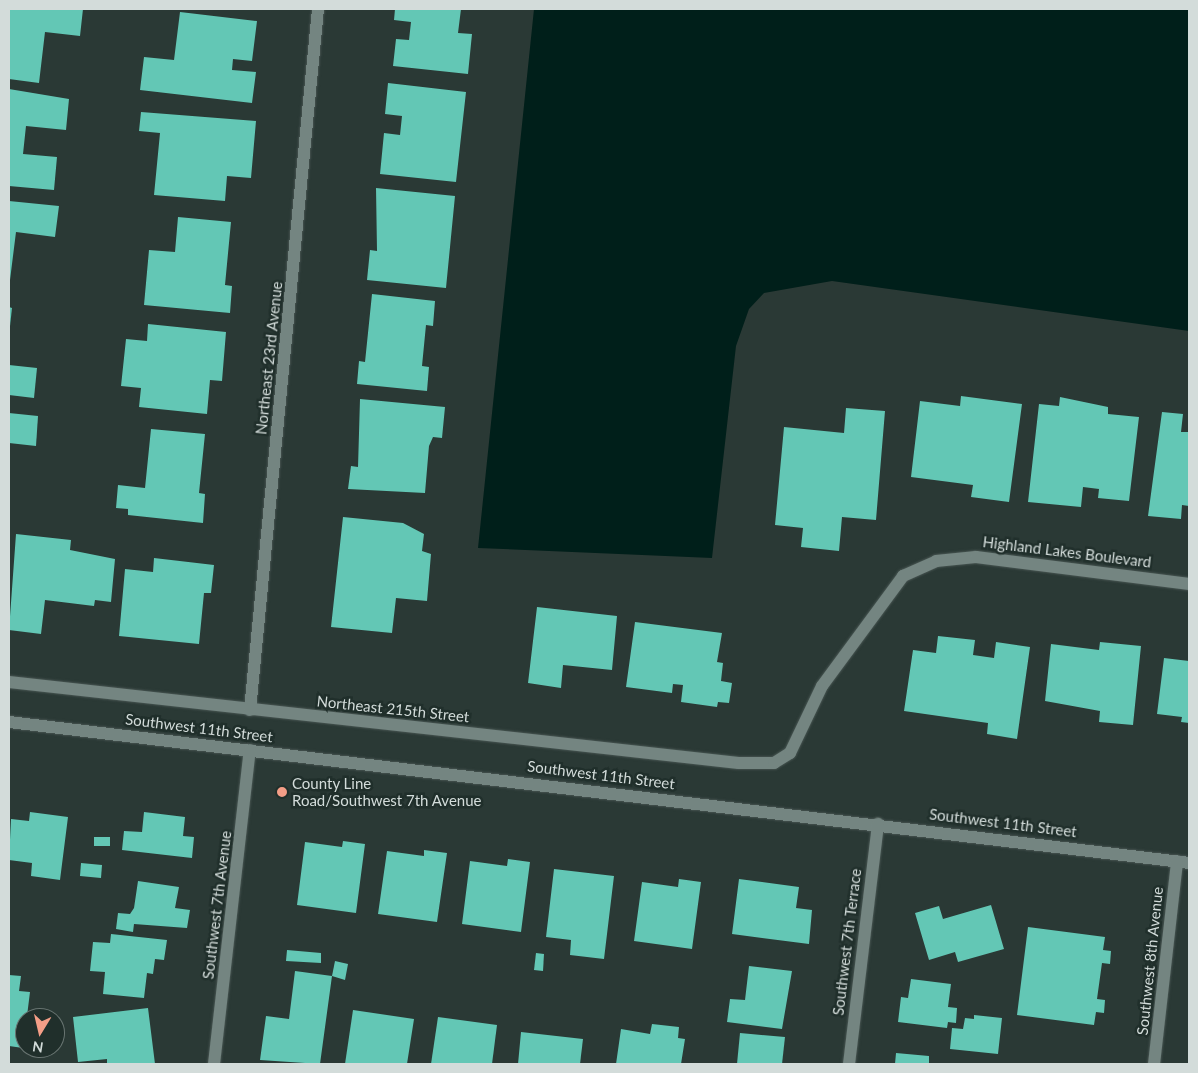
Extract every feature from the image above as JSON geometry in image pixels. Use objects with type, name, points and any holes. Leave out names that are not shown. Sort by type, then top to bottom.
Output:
[{"type":"street","name":"Northeast 23rd Avenue","points":[[250,710],[318,9]]},
{"type":"street","name":"Highland Lakes Boulevard","points":[[774,763],[790,753],[822,686],[903,576],[936,561],[976,557],[1189,584]]},
{"type":"street","name":"Northeast 215th Street","points":[[9,682],[739,764],[774,763]]},
{"type":"street","name":"Southwest 11th Street","points":[[9,722],[878,824],[1183,862]]},
{"type":"street","name":"Southwest 7th Avenue","points":[[214,1064],[250,750]]},
{"type":"street","name":"Southwest 7th Terrace","points":[[849,1064],[878,824]]},
{"type":"street","name":"Southwest 8th Avenue","points":[[1154,1064],[1183,862]]},
{"type":"shaded area","points":[[534,9],[1189,9],[1189,331],[832,281],[764,293],[749,309],[736,346],[712,558],[478,548]]},
{"type":"building","points":[[9,9],[83,9],[80,36],[45,32],[39,83],[9,79]]},
{"type":"building","points":[[395,9],[461,9],[458,33],[472,34],[468,74],[393,66],[396,39],[409,40],[411,22],[394,20]]},
{"type":"building","points":[[180,12],[257,21],[252,61],[233,59],[232,70],[256,72],[252,103],[140,90],[144,57],[174,60]]},
{"type":"building","points":[[388,83],[466,92],[456,182],[380,174],[384,133],[400,135],[402,116],[385,114]]},
{"type":"building","points":[[9,89],[69,99],[66,130],[26,126],[23,154],[57,157],[54,190],[9,186]]},
{"type":"building","points":[[141,112],[256,121],[251,178],[227,176],[225,201],[154,195],[160,133],[139,131]]},
{"type":"building","points":[[376,188],[455,196],[446,288],[367,280],[370,250],[377,251]]},
{"type":"building","points":[[9,201],[59,206],[55,237],[16,232],[10,280]]},
{"type":"building","points":[[178,217],[231,222],[225,285],[232,286],[230,313],[144,305],[149,250],[175,252]]},
{"type":"building","points":[[372,294],[435,301],[433,326],[426,325],[422,366],[429,367],[427,391],[357,384],[359,361],[365,362]]},
{"type":"building","points":[[9,307],[12,308],[10,326],[9,326]]},
{"type":"building","points":[[148,324],[226,332],[222,381],[210,380],[207,414],[139,407],[141,388],[121,386],[126,339],[147,341]]},
{"type":"building","points":[[9,365],[37,368],[34,398],[9,395]]},
{"type":"building","points":[[961,396],[1022,404],[1009,502],[971,497],[973,485],[911,477],[920,401],[960,406]]},
{"type":"building","points":[[1060,397],[1108,407],[1108,414],[1139,417],[1129,501],[1098,498],[1099,489],[1083,487],[1081,507],[1028,502],[1039,404],[1059,406]]},
{"type":"building","points":[[360,399],[445,407],[442,438],[433,437],[429,446],[425,493],[348,489],[351,466],[358,467]]},
{"type":"building","points":[[846,408],[885,411],[876,520],[842,517],[839,551],[801,547],[803,528],[775,525],[784,427],[844,433]]},
{"type":"building","points":[[1162,412],[1183,414],[1181,432],[1189,432],[1189,506],[1182,505],[1181,519],[1148,516]]},
{"type":"building","points":[[9,413],[38,416],[36,446],[9,443]]},
{"type":"building","points":[[151,429],[205,434],[199,493],[205,494],[203,523],[128,515],[128,509],[116,508],[118,485],[145,488]]},
{"type":"building","points":[[343,517],[403,523],[424,534],[422,551],[431,554],[427,601],[396,598],[392,633],[331,627]]},
{"type":"building","points":[[16,534],[71,540],[70,550],[115,559],[111,602],[95,600],[94,606],[45,600],[41,634],[9,630]]},
{"type":"building","points":[[154,558],[214,565],[211,593],[204,593],[199,644],[119,636],[125,569],[153,572]]},
{"type":"building","points":[[537,607],[617,616],[612,670],[563,665],[561,688],[528,683]]},
{"type":"building","points":[[635,622],[722,633],[717,662],[723,663],[721,681],[732,683],[729,703],[718,702],[717,707],[681,702],[683,685],[673,684],[672,693],[626,687]]},
{"type":"building","points":[[938,636],[975,640],[973,655],[994,658],[996,642],[1030,647],[1017,739],[987,734],[988,723],[904,711],[913,650],[936,653]]},
{"type":"building","points":[[1100,642],[1141,646],[1133,725],[1099,722],[1100,711],[1045,701],[1051,644],[1099,650]]},
{"type":"building","points":[[1164,658],[1189,661],[1189,723],[1181,722],[1182,717],[1157,714]]},
{"type":"building","points":[[30,812],[68,817],[60,880],[31,876],[32,863],[9,860],[11,819],[29,821]]},
{"type":"building","points":[[144,812],[185,817],[183,836],[194,837],[192,858],[122,850],[124,831],[142,832]]},
{"type":"building","points":[[94,837],[110,837],[110,846],[94,846]]},
{"type":"building","points":[[343,841],[365,844],[356,913],[297,905],[305,842],[342,847]]},
{"type":"building","points":[[424,850],[447,853],[437,922],[378,914],[387,851],[424,856]]},
{"type":"building","points":[[508,859],[530,862],[521,932],[462,924],[470,861],[507,866]]},
{"type":"building","points":[[81,863],[102,865],[101,878],[80,876]]},
{"type":"building","points":[[554,869],[614,876],[604,959],[570,955],[571,940],[546,937]]},
{"type":"building","points":[[679,879],[701,882],[692,949],[634,941],[642,882],[678,887]]},
{"type":"building","points":[[739,879],[799,887],[796,908],[812,910],[809,944],[732,934]]},
{"type":"building","points":[[138,881],[179,887],[175,908],[190,910],[187,928],[134,924],[133,932],[116,929],[118,913],[130,914],[134,908]]},
{"type":"building","points":[[991,905],[1004,949],[958,962],[955,952],[929,960],[915,913],[939,906],[943,919]]},
{"type":"building","points":[[1028,927],[1105,937],[1103,950],[1111,951],[1110,964],[1102,963],[1097,999],[1105,1000],[1104,1013],[1096,1012],[1094,1025],[1017,1015]]},
{"type":"building","points":[[111,934],[167,940],[164,960],[155,959],[153,974],[147,973],[144,998],[103,994],[105,972],[90,971],[93,942],[110,943]]},
{"type":"building","points":[[287,950],[321,953],[321,963],[286,961]]},
{"type":"building","points":[[536,953],[544,954],[543,971],[534,970]]},
{"type":"building","points":[[335,961],[348,964],[345,980],[332,976]]},
{"type":"building","points":[[749,966],[792,971],[782,1029],[727,1022],[730,999],[745,1000]]},
{"type":"building","points":[[295,971],[332,976],[320,1064],[260,1060],[266,1016],[289,1019]]},
{"type":"building","points":[[9,975],[21,976],[19,991],[30,992],[28,1008],[15,1008],[15,1047],[9,1046]]},
{"type":"building","points":[[911,979],[951,984],[948,1007],[957,1008],[956,1023],[948,1022],[947,1028],[898,1022],[901,997],[908,998]]},
{"type":"building","points":[[148,1008],[155,1064],[107,1064],[107,1059],[78,1062],[73,1017]]},
{"type":"building","points":[[353,1010],[414,1019],[407,1064],[345,1064]]},
{"type":"building","points":[[974,1015],[1002,1018],[998,1054],[950,1049],[952,1028],[963,1029],[965,1018],[974,1019]]},
{"type":"building","points":[[438,1017],[497,1025],[492,1064],[431,1064]]},
{"type":"building","points":[[652,1024],[679,1027],[678,1038],[685,1039],[681,1064],[616,1064],[621,1029],[650,1034]]},
{"type":"building","points":[[521,1032],[583,1039],[580,1064],[518,1064]]},
{"type":"building","points":[[740,1033],[785,1037],[782,1064],[737,1064]]},
{"type":"building","points":[[896,1053],[929,1056],[929,1064],[895,1064]]},
{"type":"place","name":"County Line Road/Southwest 7th Avenue","points":[[282,792]]}]
